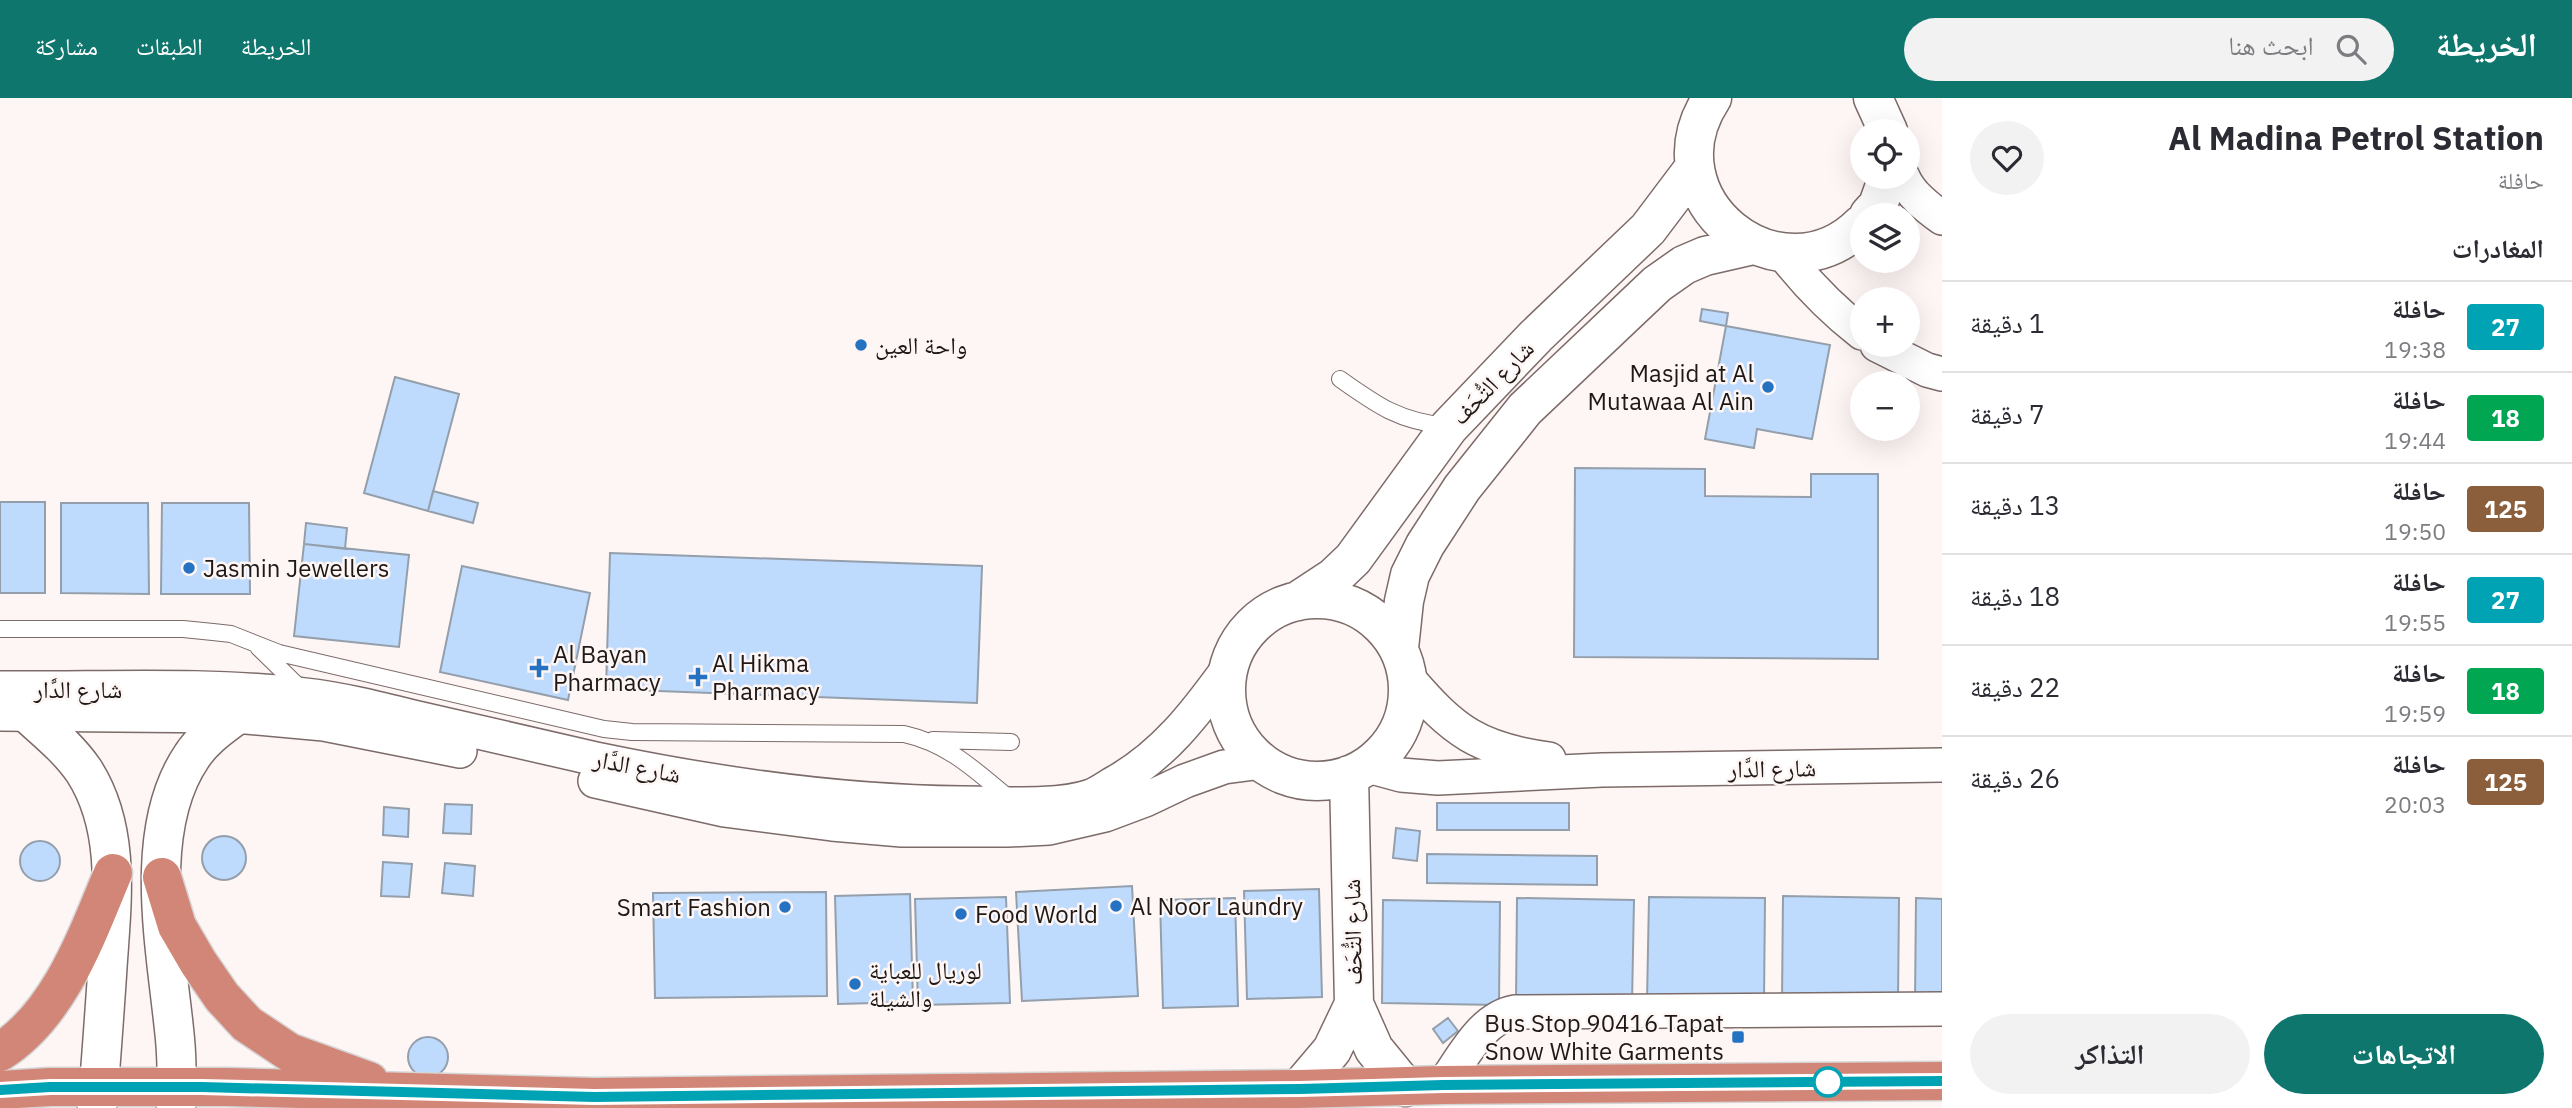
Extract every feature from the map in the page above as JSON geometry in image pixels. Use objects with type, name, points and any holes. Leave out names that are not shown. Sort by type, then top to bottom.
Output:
[{"type":"highway","points":[[0,1052],[26,1031],[59,988],[79,956],[113,873]]},
{"type":"highway","points":[[162,877],[177,926],[222,997],[247,1024],[289,1052],[346,1074],[415,1094]]},
{"type":"highway","points":[[0,1090],[169,1101],[415,1094],[580,1103],[1443,1085],[1942,1081]]},
{"type":"street","points":[[1712,98],[1703,112],[1694,139],[1694,168],[1704,200],[1725,227],[1768,249],[1850,324]]},
{"type":"street","name":"شارع التُّحَف","points":[[1298,601],[1333,578],[1353,559],[1449,427],[1535,337],[1648,229],[1694,168]]},
{"type":"street","points":[[1910,189],[1942,218]]},
{"type":"street","name":"شارع التُّحَف","points":[[1403,663],[1404,601],[1410,575],[1425,545],[1462,488],[1525,409],[1657,284],[1684,265],[1705,256],[1768,249],[1810,251],[1837,243],[1850,233]]},
{"type":"street","points":[[1901,357],[1942,374]]},
{"type":"street","points":[[1327,600],[1356,607],[1381,625],[1403,663],[1408,698],[1404,718],[1383,753],[1359,770],[1327,780],[1304,780],[1282,774],[1262,762],[1243,744],[1231,721],[1226,696],[1227,670],[1237,646],[1252,625],[1273,610],[1298,601],[1327,600]]},
{"type":"street","name":"شارع الدَّار","points":[[1403,663],[1443,716],[1461,731],[1483,743],[1513,754],[1576,762],[1602,770]]},
{"type":"street","name":"شارع الدَّار","points":[[0,688],[211,689],[306,695],[601,744],[684,775],[824,796],[905,803],[1015,804],[1047,803],[1091,796],[1128,776],[1163,748],[1193,718],[1227,670]]},
{"type":"street","points":[[14,714],[62,745],[84,772],[108,832],[113,873],[98,1097]]},
{"type":"street","name":"شارع الدَّار","points":[[14,714],[235,716],[324,724],[417,741],[724,810],[902,830],[1008,831],[1049,828],[1105,815],[1224,767],[1262,762]]},
{"type":"street","points":[[169,1101],[176,1042],[164,930],[162,877],[168,810],[191,757],[207,737],[235,716]]},
{"type":"street","name":"شارع الدَّار","points":[[1359,770],[1438,778],[1602,770],[1942,765]]},
{"type":"street","name":"شارع التُّحَف","points":[[1300,1089],[1332,1050],[1345,1028],[1354,1004],[1359,770]]},
{"type":"street","name":"شارع التُّحَف","points":[[1354,1004],[1374,1049],[1405,1087]]},
{"type":"street","points":[[1443,1085],[1485,1028],[1504,1014],[1515,1012],[1942,1009]]},
{"type":"lane","points":[[1340,379],[1396,415],[1418,423],[1449,427]]},
{"type":"lane","points":[[0,629],[183,629],[231,634],[299,658],[601,744],[632,732],[879,732],[927,739],[1011,742]]},
{"type":"lane","points":[[251,641],[306,695]]},
{"type":"lane","points":[[927,739],[952,752],[1015,804]]},
{"type":"building","points":[[1702,309],[1728,313],[1726,326],[1700,321]]},
{"type":"building","name":"Masjid at Al Mutawaa Al Ain","points":[[1726,326],[1830,345],[1812,439],[1757,429],[1754,448],[1705,439]]},
{"type":"building","points":[[395,377],[459,394],[428,511],[364,493]]},
{"type":"building","points":[[1575,468],[1705,469],[1705,496],[1811,497],[1811,474],[1878,474],[1878,659],[1574,657]]},
{"type":"building","points":[[433,491],[478,503],[473,523],[428,511]]},
{"type":"building","points":[[0,502],[45,502],[45,593],[0,593]]},
{"type":"building","points":[[61,503],[148,503],[149,594],[61,593]]},
{"type":"building","points":[[162,503],[249,503],[250,594],[161,594]]},
{"type":"building","points":[[306,523],[347,528],[345,549],[304,544]]},
{"type":"building","points":[[304,544],[409,555],[399,647],[294,636]]},
{"type":"building","points":[[610,553],[982,566],[977,703],[606,689]]},
{"type":"building","points":[[462,566],[590,593],[568,700],[440,672]]},
{"type":"building","points":[[1437,803],[1569,803],[1569,830],[1437,830]]},
{"type":"building","points":[[445,804],[472,805],[471,834],[443,833]]},
{"type":"building","points":[[384,807],[409,809],[408,837],[383,835]]},
{"type":"building","points":[[1396,828],[1420,831],[1417,861],[1393,858]]},
{"type":"building","points":[[224,836],[240,842],[246,858],[240,874],[224,880],[208,874],[202,858],[208,842]]},
{"type":"building","points":[[40,841],[48,842],[54,847],[59,853],[59,869],[54,875],[48,880],[40,881],[32,880],[26,875],[21,869],[20,861],[21,853],[26,847],[32,842]]},
{"type":"building","points":[[1427,854],[1597,856],[1597,885],[1427,883]]},
{"type":"building","points":[[383,862],[412,864],[409,897],[381,896]]},
{"type":"building","points":[[445,863],[475,866],[473,896],[442,893]]},
{"type":"building","points":[[1132,886],[1138,996],[1022,1001],[1016,892]]},
{"type":"building","points":[[1319,889],[1322,997],[1247,999],[1244,891]]},
{"type":"building","points":[[826,892],[827,996],[655,998],[653,893]]},
{"type":"building","points":[[910,894],[913,1002],[838,1004],[835,896]]},
{"type":"building","points":[[1783,896],[1899,898],[1898,1002],[1782,1001]]},
{"type":"building","points":[[1006,897],[1010,1003],[918,1005],[915,899]]},
{"type":"building","points":[[1649,897],[1765,898],[1764,1002],[1647,1001]]},
{"type":"building","points":[[1235,898],[1238,1006],[1163,1008],[1160,900]]},
{"type":"building","points":[[1517,898],[1634,900],[1632,1004],[1516,1003]]},
{"type":"building","points":[[1916,898],[1942,899],[1942,1003],[1915,1002]]},
{"type":"building","points":[[1383,900],[1500,902],[1499,1005],[1382,1003]]},
{"type":"building","points":[[1448,1018],[1458,1031],[1443,1043],[1433,1029]]},
{"type":"building","points":[[428,1037],[436,1038],[442,1043],[447,1049],[447,1065],[442,1071],[436,1076],[428,1077],[420,1076],[414,1071],[409,1065],[408,1057],[409,1049],[414,1043],[420,1038]]},
{"type":"bus line","name":"27","points":[[0,1090],[50,1087],[202,1087],[594,1097],[1578,1083],[1942,1081]]},
{"type":"place","name":"واحة العين","points":[[861,345]]},
{"type":"place","name":"Masjid at Al Mutawaa Al Ain","points":[[1768,387]]},
{"type":"place","name":"Jasmin Jewellers","points":[[189,568]]},
{"type":"place","name":"Al Bayan Pharmacy","points":[[539,668]]},
{"type":"place","name":"Al Hikma Pharmacy","points":[[698,677]]},
{"type":"place","name":"Al Noor Laundry","points":[[1116,906]]},
{"type":"place","name":"Smart Fashion","points":[[785,907]]},
{"type":"place","name":"Food World","points":[[961,914]]},
{"type":"place","name":"لوريال للعباية والشيلة","points":[[855,984]]},
{"type":"place","name":"Bus Stop 90416 Tapat Snow White Garments","points":[[1738,1037]]}]
